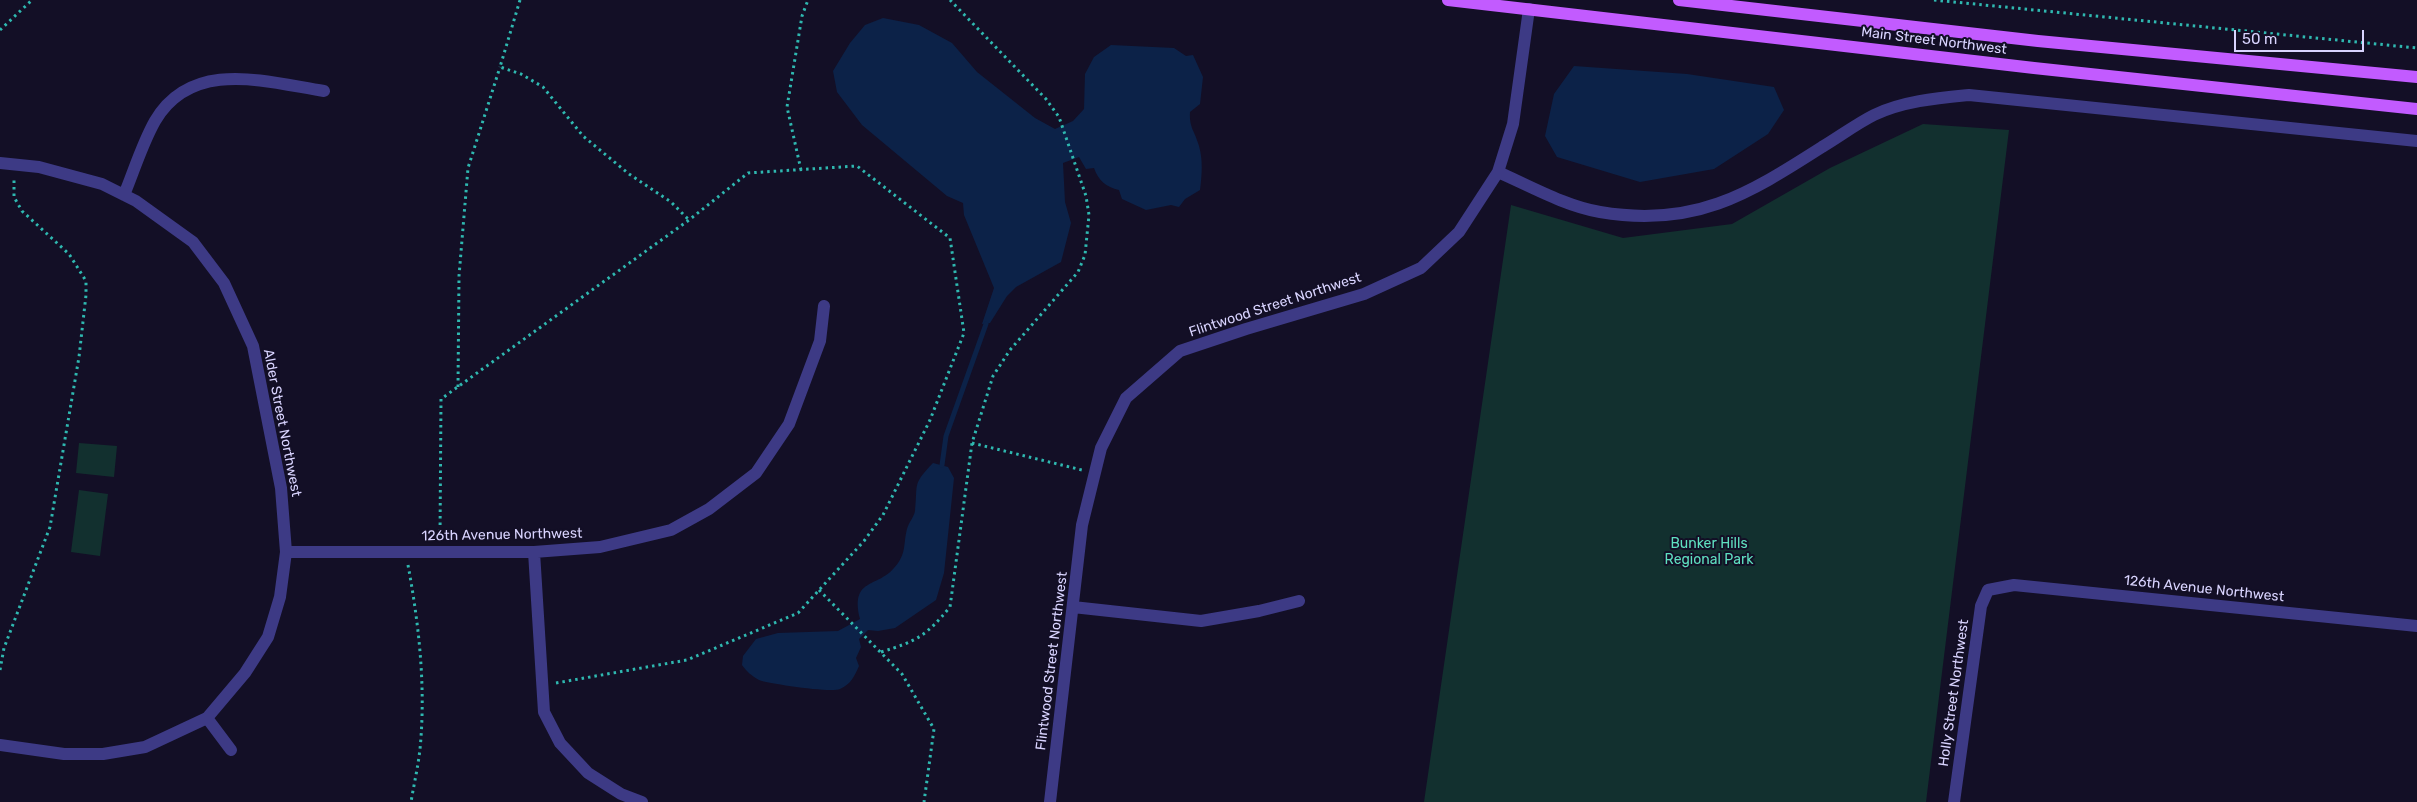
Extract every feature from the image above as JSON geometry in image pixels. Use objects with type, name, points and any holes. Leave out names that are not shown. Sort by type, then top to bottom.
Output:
[{"type":"main road","name":"Main Street Northwest","points":[[1448,0],[2044,69],[2417,108]]},
{"type":"main road","name":"Main Street Northwest","points":[[1679,0],[2038,41],[2417,77]]},
{"type":"street","name":"Flintwood Street Northwest","points":[[1050,802],[1082,525],[1101,448],[1126,398],[1180,351],[1246,328],[1364,294],[1421,268],[1459,232],[1498,172],[1513,124],[1529,9]]},
{"type":"street","points":[[124,195],[155,121],[176,95],[203,82],[242,78],[324,92]]},
{"type":"street","points":[[1498,172],[1598,212],[1638,217],[1685,213],[1716,206],[1746,194],[1874,115],[1926,99],[1970,95],[2417,141]]},
{"type":"street","name":"Alder Street Northwest","points":[[0,163],[39,167],[102,184],[136,201],[193,242],[224,283],[253,346],[281,488],[286,552],[280,598],[268,637],[245,673],[207,718]]},
{"type":"street","name":"126th Avenue Northwest","points":[[286,552],[534,552],[600,547],[671,530],[709,509],[756,474],[789,424],[820,341],[824,306]]},
{"type":"street","points":[[534,552],[544,712],[560,743],[588,773],[622,794],[642,802]]},
{"type":"street","name":"126th Avenue Northwest","points":[[1988,590],[2014,585],[2417,626]]},
{"type":"street","name":"Holly Street Northwest","points":[[1954,802],[1981,606],[1988,590]]},
{"type":"street","points":[[1073,607],[1201,621],[1299,601]]},
{"type":"street","points":[[0,745],[64,754],[103,754],[145,747],[207,718],[231,750]]},
{"type":"path","points":[[0,30],[32,0]]},
{"type":"path","points":[[458,387],[459,276],[468,168],[520,0]]},
{"type":"path","points":[[801,170],[787,107],[802,16],[808,0]]},
{"type":"path","points":[[881,652],[912,643],[935,626],[950,607],[972,443],[993,376],[1010,350],[1078,272],[1085,255],[1088,215],[1086,196],[1059,117],[1046,98],[950,0]]},
{"type":"path","points":[[1934,0],[2417,48]]},
{"type":"path","points":[[500,67],[521,74],[543,87],[560,111],[583,136],[629,174],[671,202],[689,220]]},
{"type":"path","points":[[0,670],[4,648],[50,527],[76,375],[86,295],[86,281],[69,254],[22,212],[14,197],[15,164]]},
{"type":"path","points":[[440,552],[441,399],[689,220],[748,173],[858,166],[950,238],[964,333],[930,420],[883,515],[864,541],[798,612],[687,660],[541,686]]},
{"type":"path","points":[[972,443],[1095,473]]},
{"type":"path","points":[[406,552],[417,613],[422,681],[420,749],[411,802]]},
{"type":"path","points":[[819,590],[902,674],[934,729],[924,802]]},
{"type":"green space","name":"Bunker Hills Regional Park","points":[[1923,124],[2009,130],[1926,802],[1424,802],[1511,205],[1623,238],[1732,224],[1830,168]]},
{"type":"green space","points":[[79,443],[117,446],[114,477],[76,473]]},
{"type":"green space","points":[[79,490],[108,494],[100,556],[71,552]]},
{"type":"water","points":[[883,18],[919,25],[952,43],[977,72],[1035,118],[1055,129],[1073,121],[1084,109],[1085,74],[1094,57],[1111,45],[1174,48],[1186,56],[1193,55],[1203,77],[1200,104],[1190,112],[1191,126],[1201,157],[1200,190],[1185,199],[1179,207],[1171,205],[1146,210],[1122,199],[1119,190],[1103,182],[1094,168],[1086,169],[1079,157],[1063,163],[1065,202],[1071,223],[1061,262],[1016,287],[1007,296],[990,323],[982,324],[994,288],[964,215],[963,203],[947,196],[862,125],[837,92],[833,71],[850,43],[865,25]]},
{"type":"water","points":[[1574,66],[1687,74],[1774,87],[1784,110],[1768,134],[1714,169],[1640,182],[1557,157],[1545,136],[1554,94]]},
{"type":"water","points":[[933,463],[948,467],[954,478],[944,573],[936,600],[895,628],[878,631],[868,630],[859,639],[861,647],[856,658],[859,666],[854,677],[840,689],[813,689],[775,684],[759,680],[750,674],[742,665],[743,656],[756,639],[778,633],[838,631],[860,619],[858,606],[862,590],[887,574],[901,558],[907,529],[915,511],[917,485]]},
{"type":"waterway","points":[[942,465],[946,436],[986,324]]}]
